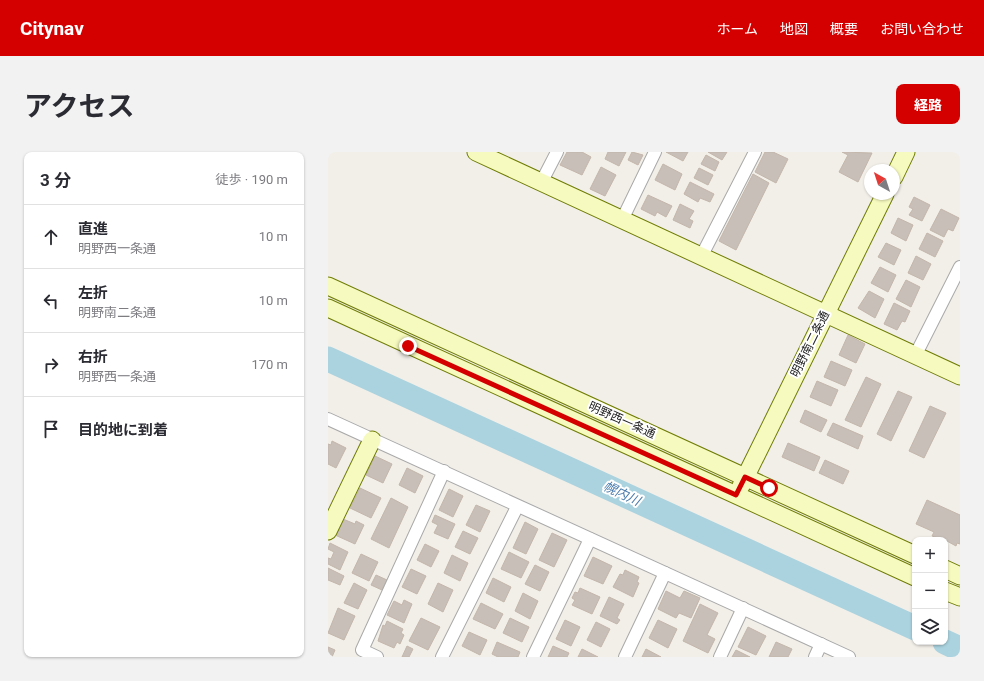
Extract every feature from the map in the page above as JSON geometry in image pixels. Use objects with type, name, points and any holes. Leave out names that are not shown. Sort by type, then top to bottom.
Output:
[{"type":"street","points":[[476,152],[960,376]]},
{"type":"street","points":[[541,183],[557,152]]},
{"type":"street","points":[[622,220],[655,152]]},
{"type":"street","points":[[701,257],[755,152]]},
{"type":"street","points":[[900,164],[906,152]]},
{"type":"street","name":"明野南二条通","points":[[736,495],[882,200]]},
{"type":"street","points":[[915,356],[960,267]]},
{"type":"street","name":"明野西一条通","points":[[328,286],[912,554]]},
{"type":"street","name":"明野西一条通","points":[[328,308],[912,576]]},
{"type":"street","points":[[328,420],[849,657]]},
{"type":"street","points":[[328,531],[372,440]]},
{"type":"street","points":[[377,657],[362,650],[444,472]]},
{"type":"street","points":[[442,657],[517,507]]},
{"type":"street","points":[[533,657],[590,539]]},
{"type":"street","points":[[948,570],[960,576]]},
{"type":"street","points":[[625,657],[665,573]]},
{"type":"street","points":[[948,592],[960,597]]},
{"type":"street","points":[[720,657],[743,608]]},
{"type":"street","points":[[815,657],[821,644]]},
{"type":"building","points":[[567,152],[582,152],[591,157],[582,175],[560,165]]},
{"type":"building","points":[[608,152],[626,152],[619,166],[605,159]]},
{"type":"building","points":[[632,152],[643,155],[638,165],[628,160]]},
{"type":"building","points":[[666,152],[688,152],[683,161]]},
{"type":"building","points":[[708,152],[727,152],[722,160]]},
{"type":"building","points":[[765,152],[773,152],[788,159],[776,183],[755,172]]},
{"type":"building","points":[[842,152],[872,153],[867,164],[864,164],[864,170],[858,182],[839,172],[848,155]]},
{"type":"building","points":[[706,155],[719,162],[715,171],[701,164]]},
{"type":"building","points":[[663,164],[682,174],[675,190],[655,180]]},
{"type":"building","points":[[601,167],[616,175],[605,196],[590,189]]},
{"type":"building","points":[[699,168],[713,175],[708,185],[694,178]]},
{"type":"building","points":[[753,174],[769,183],[736,250],[719,241]]},
{"type":"building","points":[[690,182],[714,194],[710,202],[700,198],[698,202],[684,194]]},
{"type":"building","points":[[648,195],[672,206],[666,217],[657,212],[655,216],[641,209]]},
{"type":"building","points":[[914,197],[930,205],[922,221],[909,215],[913,209],[909,207]]},
{"type":"building","points":[[680,204],[694,211],[689,219],[693,221],[690,228],[673,220]]},
{"type":"building","points":[[941,209],[959,218],[953,231],[948,229],[944,237],[930,230]]},
{"type":"building","points":[[898,218],[913,225],[906,241],[891,233]]},
{"type":"building","points":[[927,233],[943,241],[935,257],[919,249]]},
{"type":"building","points":[[886,243],[901,250],[894,265],[878,257]]},
{"type":"building","points":[[916,256],[931,264],[923,280],[908,273]]},
{"type":"building","points":[[880,267],[896,275],[888,292],[871,283]]},
{"type":"building","points":[[906,280],[920,287],[911,307],[896,299]]},
{"type":"building","points":[[869,291],[884,299],[875,318],[858,308]]},
{"type":"building","points":[[894,303],[910,311],[905,322],[902,321],[897,330],[884,324]]},
{"type":"building","points":[[848,335],[865,344],[856,363],[839,355]]},
{"type":"building","points":[[831,361],[852,370],[845,386],[824,377]]},
{"type":"building","points":[[866,377],[881,384],[861,427],[845,420]]},
{"type":"building","points":[[817,381],[838,390],[831,406],[810,397]]},
{"type":"building","points":[[898,391],[912,397],[891,441],[877,434]]},
{"type":"building","points":[[930,406],[946,413],[924,458],[909,451]]},
{"type":"building","points":[[805,410],[827,420],[821,432],[800,422]]},
{"type":"building","points":[[833,423],[863,436],[858,449],[827,435]]},
{"type":"building","points":[[332,441],[346,448],[336,468],[328,464],[328,444],[331,445]]},
{"type":"building","points":[[788,443],[820,457],[814,471],[782,457]]},
{"type":"building","points":[[375,456],[392,464],[383,483],[366,475]]},
{"type":"building","points":[[825,460],[849,471],[843,484],[819,473]]},
{"type":"building","points":[[407,468],[423,476],[415,493],[399,485]]},
{"type":"building","points":[[360,488],[381,498],[371,518],[350,508]]},
{"type":"building","points":[[449,489],[463,496],[453,517],[439,510]]},
{"type":"building","points":[[391,498],[408,507],[389,548],[371,539]]},
{"type":"building","points":[[927,500],[960,515],[960,544],[957,543],[956,546],[948,542],[948,537],[932,536],[934,532],[916,524]]},
{"type":"building","points":[[476,505],[490,511],[480,532],[466,525]]},
{"type":"building","points":[[435,515],[455,524],[448,539],[434,533],[438,525],[432,522]]},
{"type":"building","points":[[343,519],[355,524],[356,521],[364,525],[355,544],[335,535]]},
{"type":"building","points":[[525,522],[538,529],[526,554],[513,548]]},
{"type":"building","points":[[463,531],[478,538],[470,554],[455,547]]},
{"type":"building","points":[[552,533],[567,540],[554,567],[539,560]]},
{"type":"building","points":[[330,543],[348,552],[340,570],[328,564],[328,558],[331,559],[334,552],[328,549]]},
{"type":"building","points":[[425,544],[439,551],[431,567],[417,560]]},
{"type":"building","points":[[509,552],[529,562],[521,578],[501,569]]},
{"type":"building","points":[[361,554],[378,562],[369,581],[352,573]]},
{"type":"building","points":[[452,555],[468,563],[460,581],[444,573]]},
{"type":"building","points":[[593,557],[612,566],[603,584],[584,576]]},
{"type":"building","points":[[535,565],[549,572],[540,591],[525,584]]},
{"type":"building","points":[[328,568],[344,576],[340,585],[328,580]]},
{"type":"building","points":[[411,569],[426,576],[417,594],[402,587]]},
{"type":"building","points":[[625,570],[639,577],[637,582],[639,583],[633,597],[613,587],[620,574],[623,575]]},
{"type":"building","points":[[376,575],[387,580],[382,590],[371,585]]},
{"type":"building","points":[[493,578],[511,587],[504,602],[486,593]]},
{"type":"building","points":[[354,583],[367,590],[358,609],[344,603]]},
{"type":"building","points":[[438,583],[453,590],[443,612],[428,604]]},
{"type":"building","points":[[580,588],[600,597],[592,614],[572,605],[575,600],[572,598],[575,592],[578,593]]},
{"type":"building","points":[[666,591],[680,598],[684,591],[700,598],[691,618],[679,613],[676,618],[658,609]]},
{"type":"building","points":[[523,593],[538,601],[530,619],[515,611]]},
{"type":"building","points":[[609,597],[624,604],[617,618],[620,620],[617,624],[600,616]]},
{"type":"building","points":[[404,600],[412,604],[404,623],[387,615],[394,601],[402,605]]},
{"type":"building","points":[[481,603],[503,614],[495,629],[473,619]]},
{"type":"building","points":[[700,604],[718,613],[707,635],[715,639],[708,653],[683,641]]},
{"type":"building","points":[[338,608],[355,616],[344,640],[328,633]]},
{"type":"building","points":[[421,618],[440,627],[428,650],[409,641]]},
{"type":"building","points":[[510,618],[529,627],[522,642],[503,633]]},
{"type":"building","points":[[565,620],[580,627],[571,646],[556,639]]},
{"type":"building","points":[[658,620],[677,629],[668,648],[649,638]]},
{"type":"building","points":[[387,621],[403,629],[401,633],[404,635],[400,644],[397,642],[394,648],[378,641],[383,625],[385,626]]},
{"type":"building","points":[[596,622],[610,629],[601,647],[587,640]]},
{"type":"building","points":[[748,627],[766,636],[756,655],[738,647]]},
{"type":"building","points":[[469,632],[487,640],[480,655],[462,646]]},
{"type":"building","points":[[497,642],[520,652],[518,657],[498,657],[492,654]]},
{"type":"building","points":[[776,642],[792,649],[788,657],[769,657]]},
{"type":"building","points":[[407,646],[413,649],[409,657],[402,657]]},
{"type":"building","points":[[553,646],[569,653],[567,657],[548,657]]},
{"type":"building","points":[[328,647],[335,650],[332,657],[328,657]]},
{"type":"building","points":[[582,649],[598,657],[578,657]]},
{"type":"building","points":[[646,649],[661,657],[642,657]]},
{"type":"building","points":[[736,650],[750,657],[732,657]]},
{"type":"waterway","name":"幌内川","points":[[328,359],[912,627]]},
{"type":"waterway","name":"幌内川","points":[[948,643],[960,649]]},
{"type":"route","points":[[408,346],[736,495],[745,477],[769,488]]}]
